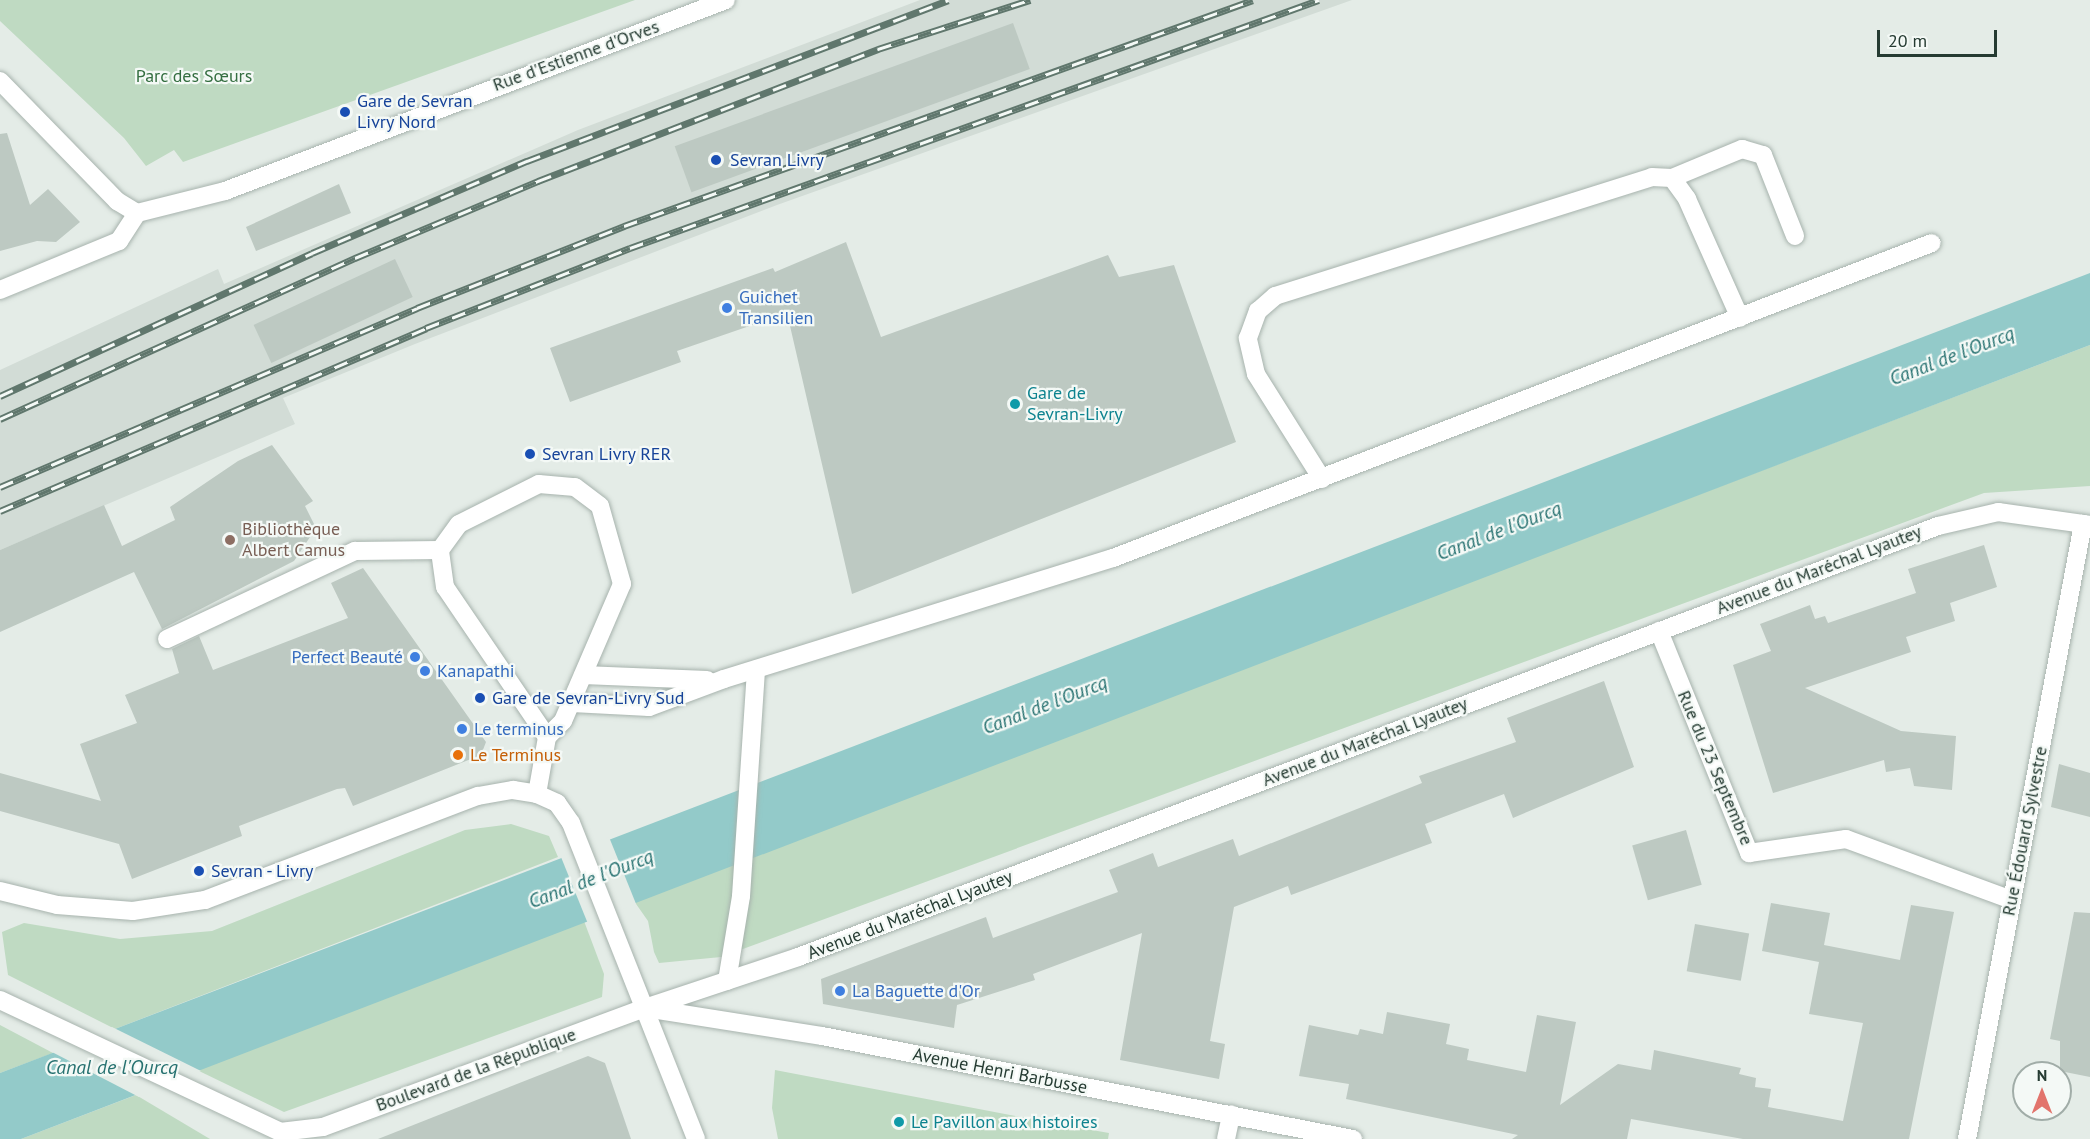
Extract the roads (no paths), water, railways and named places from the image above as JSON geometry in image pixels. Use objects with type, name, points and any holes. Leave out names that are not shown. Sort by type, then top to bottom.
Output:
[{"type":"street","name":"Rue d'Estienne d'Orves","points":[[137,213],[225,191],[726,0]]},
{"type":"street","points":[[0,290],[119,241],[137,213],[117,201],[4,91]]},
{"type":"street","points":[[1322,479],[1256,374],[1248,338],[1258,311],[1275,296],[1652,177],[1672,178],[1742,149],[1762,155],[1795,236]]},
{"type":"street","points":[[1672,178],[1687,199],[1740,318]]},
{"type":"street","points":[[572,703],[649,707],[724,679],[1113,558],[1932,243]]},
{"type":"street","points":[[537,794],[547,736],[564,721],[622,584],[600,506],[575,487],[539,484],[459,524],[440,550],[445,587],[547,736]]},
{"type":"street","name":"Avenue du Maréchal Lyautey","points":[[645,1008],[727,981],[1938,526],[1998,513],[2086,524]]},
{"type":"street","name":"Rue Édouard Sylvestre","points":[[1967,1139],[2086,524]]},
{"type":"street","points":[[167,639],[355,551],[440,550]]},
{"type":"street","name":"Rue du 23 Septembre","points":[[1659,631],[1749,853],[1846,839],[2012,900]]},
{"type":"street","points":[[727,981],[741,896],[756,669]]},
{"type":"street","points":[[583,675],[660,681],[724,679]]},
{"type":"street","points":[[1,891],[57,905],[134,911],[205,900],[478,796],[513,790],[537,794],[557,803],[571,823],[696,1139]]},
{"type":"street","name":"Boulevard de la République","points":[[0,1000],[233,1113],[280,1132],[316,1133],[645,1008]]},
{"type":"street","name":"Avenue Henri Barbusse","points":[[645,1008],[822,1036],[1353,1139]]},
{"type":"street","points":[[1226,1139],[1231,1115]]},
{"type":"water","name":"Canal de l'Ourcq","points":[[2090,273],[2090,345],[21,1139],[0,1139],[0,1073]]},
{"type":"railway","points":[[0,396],[312,253],[527,161],[948,0]]},
{"type":"railway","points":[[0,419],[355,258],[538,181],[878,49],[1030,0]]},
{"type":"railway","points":[[0,487],[417,308],[624,226],[1253,0]]},
{"type":"railway","points":[[0,511],[426,328],[630,248],[1319,0]]},
{"type":"place","name":"Gare de Sevran Livry Nord","points":[[345,112]]},
{"type":"place","name":"Sevran Livry","points":[[716,160]]},
{"type":"place","name":"Guichet Transilien","points":[[727,308]]},
{"type":"place","name":"Gare de Sevran-Livry","points":[[1015,404]]},
{"type":"place","name":"Sevran Livry RER","points":[[530,454]]},
{"type":"place","name":"Bibliothèque Albert Camus","points":[[230,540]]},
{"type":"place","name":"Perfect Beauté","points":[[415,657]]},
{"type":"place","name":"Kanapathi","points":[[425,671]]},
{"type":"place","name":"Gare de Sevran-Livry Sud","points":[[480,698]]},
{"type":"place","name":"Le terminus","points":[[462,729]]},
{"type":"place","name":"Le Terminus","points":[[458,755]]},
{"type":"place","name":"Sevran - Livry","points":[[199,871]]},
{"type":"place","name":"La Baguette d'Or","points":[[840,991]]},
{"type":"place","name":"Le Pavillon aux histoires","points":[[899,1122]]},
{"type":"park label","name":"Parc des Sœurs","points":[[194,76]]}]
